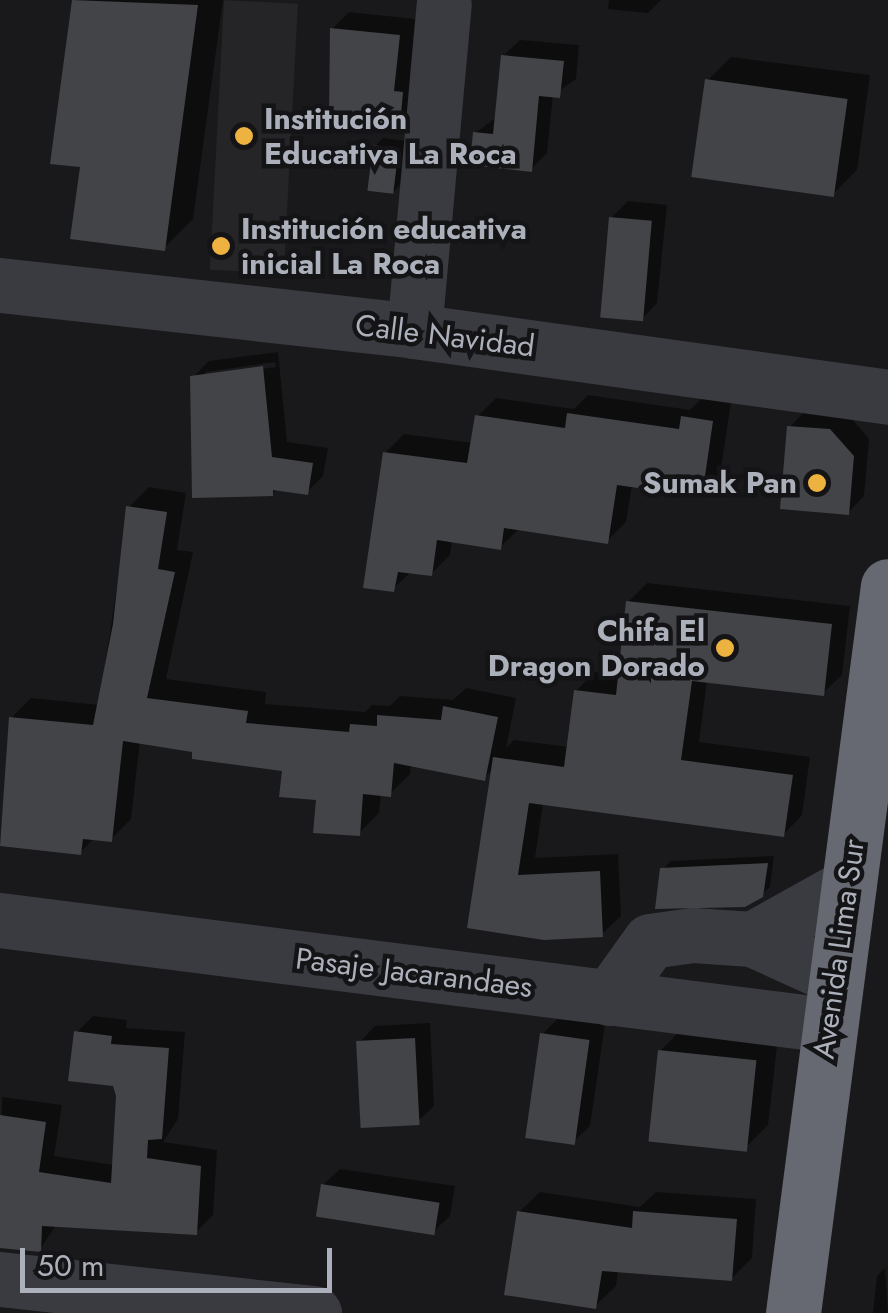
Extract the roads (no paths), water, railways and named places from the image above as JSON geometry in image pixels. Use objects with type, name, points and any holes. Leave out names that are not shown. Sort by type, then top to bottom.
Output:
[{"type":"highway","name":"Avenida Lima Sur","points":[[792,1313],[888,586]]},
{"type":"street","points":[[414,331],[444,4]]},
{"type":"street","name":"Calle Navidad","points":[[0,285],[414,331],[888,396]]},
{"type":"street","points":[[609,998],[650,941],[752,939],[849,885]]},
{"type":"street","name":"Pasaje Jacarandaes","points":[[0,920],[609,998],[832,1001]]},
{"type":"street","points":[[752,939],[832,1001]]},
{"type":"street","points":[[0,1279],[314,1313]]},
{"type":"place","name":"Institución Educativa La Roca","points":[[244,136]]},
{"type":"place","name":"Institución educativa inicial La Roca","points":[[221,246]]},
{"type":"place","name":"Sumak Pan","points":[[817,483]]},
{"type":"place","name":"Chifa El Dragon Dorado","points":[[725,648]]}]
